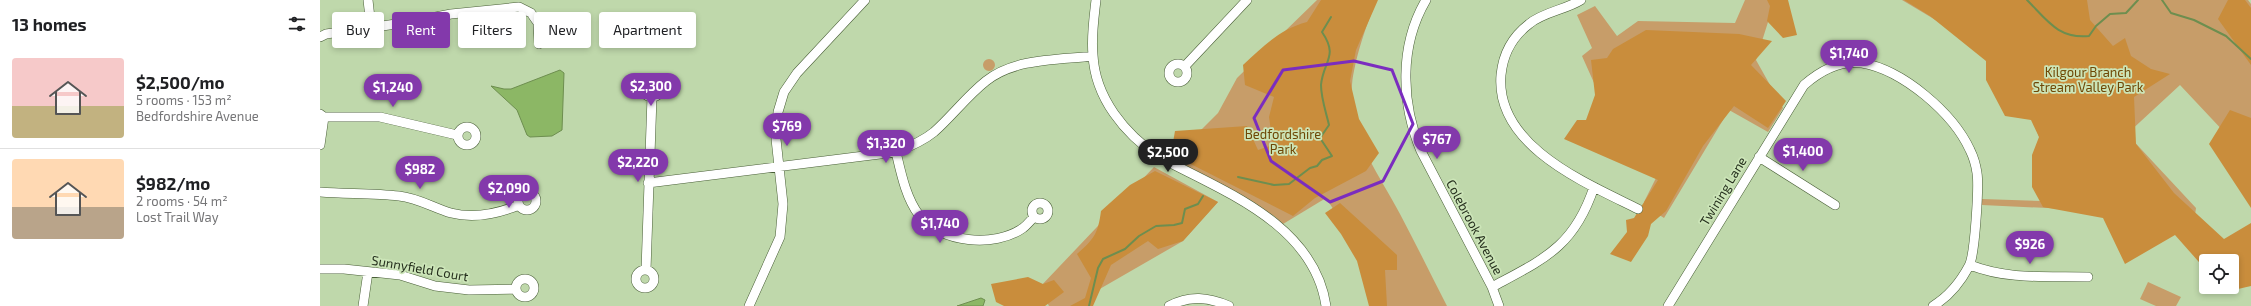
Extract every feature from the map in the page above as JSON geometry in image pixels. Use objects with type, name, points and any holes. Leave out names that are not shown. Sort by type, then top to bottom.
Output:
[{"type":"street","points":[[368,0],[369,12]]},
{"type":"street","points":[[749,306],[780,236],[783,204],[776,139],[778,112],[784,92],[797,73],[865,0]]},
{"type":"street","points":[[1096,0],[1093,56],[1100,86],[1108,104],[1130,132],[1146,148],[1159,157],[1254,209],[1283,228],[1297,243],[1313,267],[1320,284],[1326,306]]},
{"type":"street","points":[[1185,66],[1247,0]]},
{"type":"street","name":"Colebrook Avenue","points":[[1426,0],[1413,28],[1406,65],[1405,85],[1411,128],[1421,151],[1492,287],[1500,306]]},
{"type":"street","points":[[1581,0],[1530,23],[1516,36],[1506,52],[1502,63],[1500,82],[1503,103],[1518,131],[1532,146],[1552,163],[1594,187],[1638,209]]},
{"type":"street","points":[[384,25],[450,14],[519,7],[531,13],[534,17]]},
{"type":"street","points":[[320,37],[332,33]]},
{"type":"street","points":[[648,184],[896,152],[915,144],[933,133],[987,80],[1004,70],[1026,63],[1093,56]]},
{"type":"street","name":"Twining Lane","points":[[1668,306],[1800,90],[1814,76],[1836,65],[1848,63],[1861,63],[1891,74],[1922,93],[1934,102],[1956,127],[1970,150],[1977,173],[1974,239],[1970,265],[1953,289],[1933,306]]},
{"type":"street","points":[[646,270],[652,97]]},
{"type":"street","points":[[320,145],[322,115],[380,117],[457,135]]},
{"type":"street","points":[[896,152],[903,179],[913,206],[927,224],[941,234],[965,240],[993,238],[1013,233],[1023,228],[1034,218]]},
{"type":"street","points":[[1759,157],[1835,205]]},
{"type":"street","points":[[1492,287],[1544,259],[1558,248],[1567,239],[1580,218],[1594,187]]},
{"type":"street","points":[[320,192],[400,196],[420,201],[451,213],[468,216],[497,214],[519,205]]},
{"type":"street","points":[[1970,265],[1990,273],[2010,276],[2088,277]]},
{"type":"street","name":"Sunnyfield Court","points":[[320,269],[344,269],[400,276],[435,286],[482,291],[516,289]]},
{"type":"street","points":[[363,306],[368,272]]},
{"type":"street","points":[[1168,306],[1180,300],[1197,297],[1214,300],[1229,306]]},
{"type":"highlighted area","points":[[1354,61],[1392,70],[1413,124],[1383,181],[1330,202],[1271,161],[1254,118],[1283,70]]},
{"type":"green space","name":"Bedfordshire Park","points":[[1317,0],[1377,0],[1369,19],[1353,75],[1351,102],[1354,119],[1366,152],[1406,225],[1447,306],[1376,306],[1343,224],[1326,198],[1283,224],[1274,216],[1176,161],[1187,144],[1218,113],[1237,78]]},
{"type":"green space","points":[[1321,0],[1378,0],[1356,50],[1350,81],[1359,119],[1379,153],[1366,171],[1315,198],[1293,216],[1171,154],[1175,131],[1247,126],[1258,150],[1273,145],[1269,117],[1274,97],[1245,85],[1243,65],[1265,45],[1280,34],[1297,25],[1307,22]]},
{"type":"green space","points":[[1745,0],[1775,0],[1756,60],[1783,108],[1768,132],[1729,110],[1664,218],[1650,209],[1652,206],[1644,202],[1661,168],[1599,94],[1582,56],[1592,48],[1577,15],[1595,6],[1617,36],[1638,21],[1735,23]]},
{"type":"green space","points":[[1767,0],[1788,0],[1797,35],[1783,38],[1767,21],[1770,6]]},
{"type":"green space","name":"Kilgour Branch Stream Valley Park","points":[[1902,0],[2045,0],[2087,4],[2087,0],[2248,0],[2251,4],[2251,154],[2242,151],[2180,85],[2127,134],[2196,208],[2195,215],[1982,205],[1982,199],[2042,201],[2042,145],[2021,87],[1949,28]]},
{"type":"green space","name":"Kilgour Branch Stream Valley Park","points":[[1904,0],[2087,0],[2090,20],[2113,46],[2125,38],[2131,56],[2151,69],[2170,74],[2134,97],[2136,144],[2174,193],[2224,239],[2251,223],[2251,286],[2239,289],[2239,254],[2199,254],[2199,262],[2175,235],[2125,264],[2103,218],[2043,207],[2032,187],[2032,155],[2039,137],[2031,120],[2005,116],[1986,80],[1986,61],[1930,16]]},
{"type":"green space","points":[[2228,0],[2245,0],[2251,8],[2251,65],[2218,19]]},
{"type":"green space","points":[[1646,30],[1739,34],[1772,41],[1751,65],[1786,101],[1768,128],[1734,106],[1703,146],[1666,211],[1651,224],[1648,236],[1631,262],[1610,254],[1627,232],[1626,220],[1634,218],[1658,180],[1564,139],[1577,120],[1586,120],[1595,95],[1591,60],[1607,58],[1613,49]]},
{"type":"green space","points":[[991,59],[994,60],[994,70],[987,71],[984,70],[983,63],[984,60]]},
{"type":"green space","points":[[2230,110],[2251,118],[2251,208],[2209,144]]},
{"type":"green space","points":[[1154,167],[1218,202],[1183,241],[1091,294],[1087,306],[1049,306],[1039,288]]},
{"type":"green space","points":[[1155,171],[1218,202],[1183,241],[1158,249],[1148,241],[1111,265],[1093,306],[1070,306],[1085,298],[1091,278],[1077,254],[1088,244],[1097,231],[1101,211],[1130,185]]},
{"type":"green space","points":[[1340,203],[1397,255],[1397,270],[1385,270],[1387,306],[1369,306],[1357,261],[1341,234],[1325,213]]},
{"type":"green space","points":[[1028,277],[1043,284],[1054,280],[1064,292],[1045,306],[1004,306],[996,302],[991,284]]},
{"type":"green space","points":[[2148,282],[2181,297],[2176,306],[2156,306],[2140,299]]},
{"type":"shaded area","points":[[560,70],[564,73],[562,130],[552,136],[530,137],[527,135],[517,110],[491,86],[511,89]]},
{"type":"shaded area","points":[[981,298],[985,300],[983,306],[957,306]]},
{"type":"waterway","points":[[2027,0],[2054,27],[2061,31],[2078,36],[2089,36],[2096,26],[2110,14],[2126,13],[2138,0]]},
{"type":"waterway","points":[[2162,0],[2171,13],[2194,20],[2226,36],[2251,59]]},
{"type":"waterway","points":[[1238,177],[1274,185],[1289,184],[1310,168],[1317,166],[1322,160],[1332,156],[1320,138],[1329,125],[1321,85],[1322,77],[1330,53],[1327,40],[1322,32],[1331,17]]},
{"type":"waterway","points":[[1089,306],[1098,268],[1103,259],[1125,249],[1139,236],[1156,226],[1182,223],[1185,209],[1198,204],[1203,196]]}]
